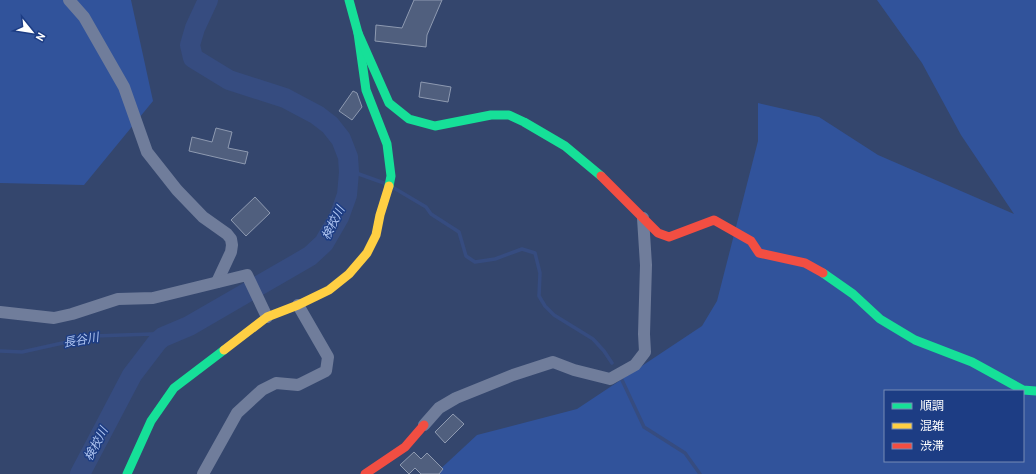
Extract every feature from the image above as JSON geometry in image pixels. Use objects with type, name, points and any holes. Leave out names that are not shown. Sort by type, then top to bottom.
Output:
[{"type":"street","points":[[69,0],[84,17],[124,87],[147,152],[177,190],[198,212],[227,234],[231,239],[231,252],[217,282]]},
{"type":"street","points":[[127,474],[151,421],[174,388],[267,317],[298,305],[329,290],[349,274],[367,254],[376,235],[391,176],[387,144],[366,90],[358,33],[349,0]]},
{"type":"street","points":[[358,33],[389,103],[409,119],[435,126],[491,115],[509,116],[524,122],[564,146],[582,159],[614,187],[658,233],[669,237],[714,220],[751,241],[759,253],[805,263],[824,274],[853,294],[880,319],[915,340],[972,362],[1024,390],[1036,390]]},
{"type":"street","points":[[365,474],[383,463],[405,446],[439,408],[456,398],[513,375],[553,362],[574,370],[610,379],[635,365],[645,352],[644,334],[646,265],[643,218]]},
{"type":"street","points":[[0,312],[54,318],[72,314],[118,299],[153,298],[247,274],[267,317]]},
{"type":"street","points":[[202,474],[237,413],[262,390],[276,383],[298,385],[326,371],[328,357],[298,305]]},
{"type":"shaded area","points":[[0,0],[131,0],[153,101],[84,185],[0,183]]},
{"type":"shaded area","points":[[877,0],[1036,0],[1036,474],[435,474],[477,435],[577,409],[702,326],[717,301],[758,141],[758,103],[819,117],[878,155],[1014,214],[961,135],[922,63]]},
{"type":"building","points":[[414,0],[442,0],[427,35],[426,47],[375,41],[376,25],[402,28]]},
{"type":"building","points":[[421,82],[451,87],[448,102],[419,97]]},
{"type":"building","points":[[353,91],[357,93],[362,107],[352,120],[339,111]]},
{"type":"building","points":[[216,128],[232,132],[228,148],[248,152],[245,164],[189,151],[192,137],[212,142]]},
{"type":"building","points":[[255,197],[270,213],[246,236],[231,220]]},
{"type":"building","points":[[453,414],[464,424],[445,443],[435,432]]},
{"type":"building","points":[[414,452],[421,459],[427,453],[443,469],[439,474],[421,474],[415,468],[409,474],[400,465]]},
{"type":"waterway","name":"検校川","points":[[80,474],[132,375],[158,341],[163,337],[189,326],[310,256],[324,243],[339,217],[347,195],[349,172],[348,157],[341,139],[330,125],[317,115],[285,98],[229,80],[193,58],[190,45],[195,28],[208,0]]},
{"type":"waterway","points":[[349,172],[384,183]]},
{"type":"waterway","points":[[394,188],[426,207],[431,214],[459,232],[466,256],[475,262],[495,259],[522,249],[535,253],[540,273],[539,296],[545,306],[554,315],[593,339],[612,363]]},
{"type":"waterway","name":"長谷川","points":[[0,351],[22,352],[94,336],[152,334],[163,337]]},
{"type":"waterway","points":[[622,380],[644,427],[685,453],[700,474]]},
{"type":"traffic: fast","points":[[349,0],[358,33],[366,90],[387,144],[391,176],[389,186]]},
{"type":"traffic: fast","points":[[358,33],[389,103],[409,119],[435,126],[491,115],[509,115],[565,146],[601,176]]},
{"type":"traffic: fast","points":[[823,273],[853,294],[880,319],[915,340],[972,362],[1023,390]]},
{"type":"traffic: fast","points":[[127,474],[151,421],[174,388],[224,350]]},
{"type":"traffic: fast","points":[[1024,390],[1036,391]]},
{"type":"traffic: slow","points":[[224,350],[267,317],[298,305],[329,290],[349,274],[367,253],[376,235],[380,215],[389,186]]},
{"type":"traffic: jam","points":[[601,176],[658,233],[669,237],[714,220],[751,241],[759,253],[805,263],[823,273]]},
{"type":"traffic: jam","points":[[365,474],[405,447],[424,425]]}]
